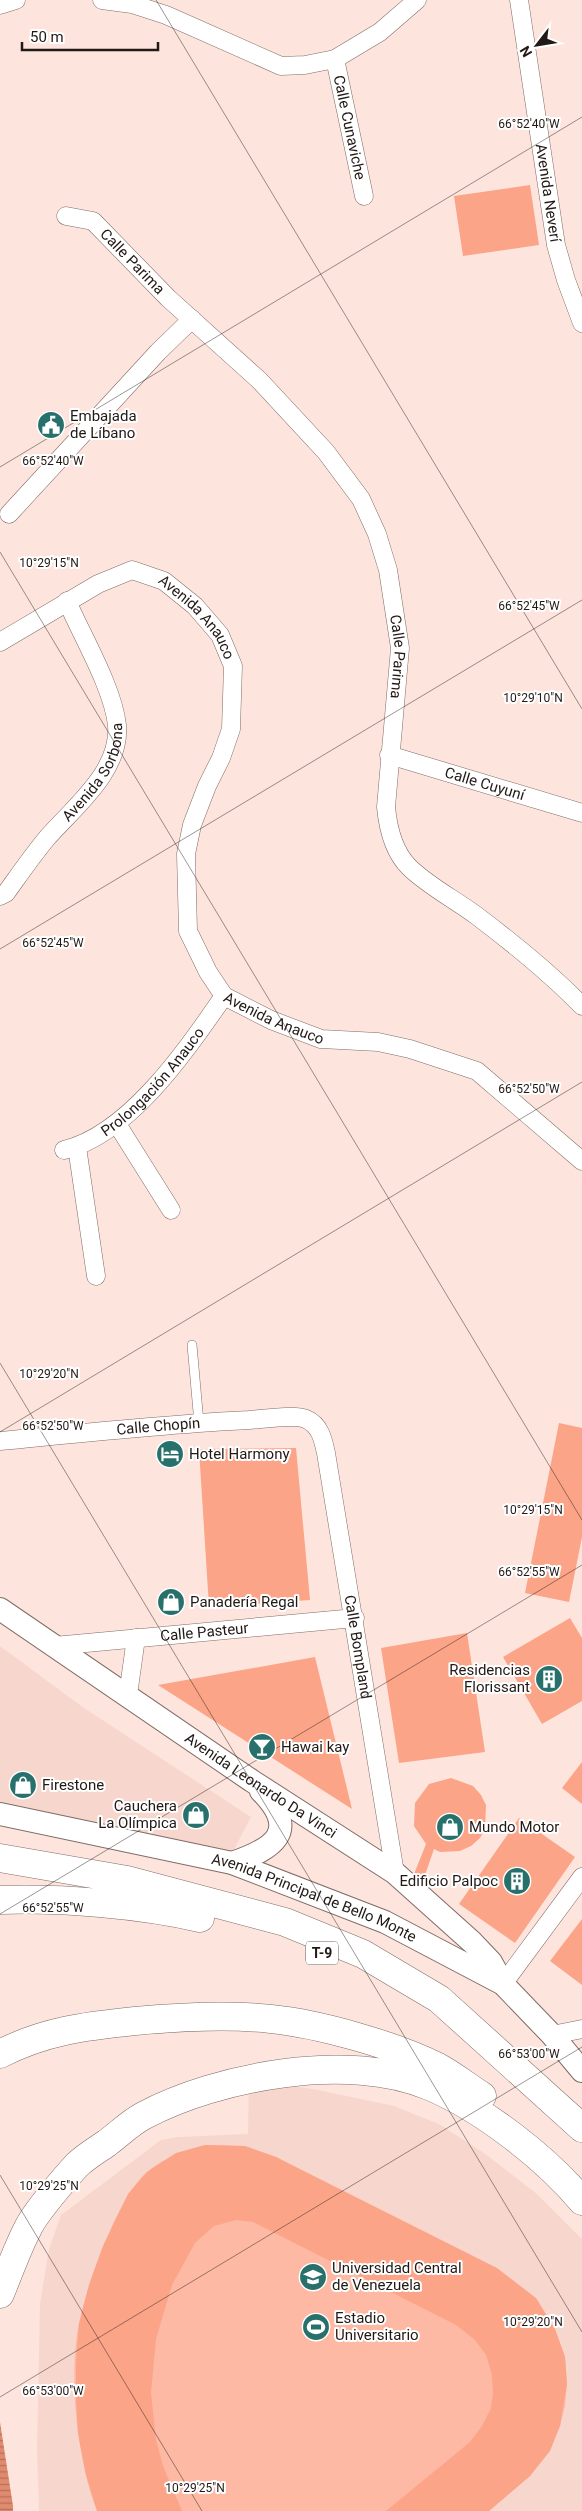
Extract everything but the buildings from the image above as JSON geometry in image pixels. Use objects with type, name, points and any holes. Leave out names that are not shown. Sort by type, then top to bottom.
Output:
[{"type":"highway","name":"T-9","points":[[13,1861],[127,1880],[285,1922],[364,1954],[439,1999],[582,2128]]},
{"type":"highway","name":"T-9","points":[[0,1900],[33,1899],[167,1911],[289,1939],[410,1993],[511,2072],[582,2148]]},
{"type":"highway","points":[[9,2049],[56,2031],[155,2019],[270,2019],[322,2028],[374,2043],[438,2067],[493,2103],[549,2148],[582,2181]]},
{"type":"highway","points":[[0,2294],[28,2227],[77,2165],[143,2116],[209,2088],[265,2074],[318,2070],[365,2072],[428,2085],[466,2105],[497,2125],[565,2181],[582,2200]]},
{"type":"street","points":[[0,5],[16,0]]},
{"type":"street","points":[[102,0],[132,4],[166,15],[280,66],[305,65],[335,59],[380,32],[417,0]]},
{"type":"street","name":"Avenida Neverí","points":[[519,0],[556,245],[566,280],[582,323]]},
{"type":"street","name":"Calle Cunaviche","points":[[335,59],[364,196]]},
{"type":"street","name":"Calle Parima","points":[[66,216],[92,221],[168,298],[259,380],[326,452],[361,499],[388,570],[400,648],[389,755],[386,807],[388,828],[396,848],[409,867],[485,922],[556,980],[582,1006]]},
{"type":"street","points":[[9,514],[158,352],[192,319]]},
{"type":"street","name":"Avenida Anauco","points":[[0,642],[98,584],[132,570],[164,581],[195,606],[220,635],[233,666],[231,729],[222,758],[207,786],[192,825],[186,854],[188,932],[208,972],[224,996],[271,1020],[321,1039],[378,1042],[410,1049],[477,1071],[582,1161]]},
{"type":"street","name":"Avenida Sorbona","points":[[2,898],[46,840],[79,804],[102,774],[114,752],[117,725],[108,695],[67,601]]},
{"type":"street","name":"Calle Cuyuní","points":[[389,755],[582,812]]},
{"type":"street","name":"Prolongación Anauco","points":[[96,1276],[71,1149],[117,1124],[157,1083],[193,1041],[224,996]]},
{"type":"street","points":[[117,1124],[171,1210]]},
{"type":"street","name":"Calle Chopín","points":[[0,1441],[199,1422],[304,1418],[314,1424]]},
{"type":"street","name":"Calle Bompland","points":[[314,1424],[323,1436],[395,1873]]},
{"type":"street","name":"Avenida Leonardo Da Vinci","points":[[0,1609],[252,1781],[395,1873],[472,1942],[491,1962],[503,1984]]},
{"type":"street","name":"Calle Pasteur","points":[[54,1646],[354,1618]]},
{"type":"street","points":[[128,1695],[136,1638]]},
{"type":"street","points":[[232,1863],[263,1852],[277,1839],[280,1830],[274,1806],[252,1781]]},
{"type":"street","name":"Avenida Principal de Bello Monte","points":[[0,1814],[232,1863],[385,1922],[503,1984],[552,2035],[582,2071]]},
{"type":"street","points":[[503,1984],[582,1877]]},
{"type":"street","points":[[552,2035],[582,2029]]},
{"type":"lane","points":[[192,1345],[199,1422]]},
{"type":"shaded area","points":[[0,1646],[84,1708],[251,1817],[227,1863],[0,1814]]},
{"type":"shaded area","name":"Estadio Universitario","points":[[249,2079],[318,2090],[394,2106],[439,2124],[484,2153],[537,2194],[582,2239],[582,2511],[39,2511],[37,2450],[40,2304],[49,2249],[61,2215],[161,2140],[178,2137],[248,2134]]},
{"type":"shaded area","name":"Estadio Universitario","points":[[205,2145],[245,2146],[276,2157],[536,2298],[555,2329],[565,2357],[567,2384],[565,2406],[560,2426],[530,2476],[489,2511],[97,2511],[84,2467],[76,2418],[74,2368],[79,2323],[85,2298],[112,2226],[131,2190],[147,2172],[160,2162],[182,2152]]},
{"type":"shaded area","points":[[0,2422],[13,2506],[13,2511],[0,2511]]},
{"type":"place","name":"Embajada de Líbano","points":[[51,425]]},
{"type":"place","name":"Hotel Harmony","points":[[170,1454]]},
{"type":"place","name":"Panadería Regal","points":[[171,1602]]},
{"type":"place","name":"Residencias Florissant","points":[[549,1679]]},
{"type":"place","name":"Hawai kay","points":[[262,1747]]},
{"type":"place","name":"Firestone","points":[[23,1785]]},
{"type":"place","name":"Cauchera La Olímpica","points":[[196,1815]]},
{"type":"place","name":"Mundo Motor","points":[[450,1827]]},
{"type":"place","name":"Edificio Palpoc","points":[[517,1881]]},
{"type":"place","name":"Universidad Central de Venezuela","points":[[313,2277]]},
{"type":"place","name":"Estadio Universitario","points":[[316,2327]]}]
